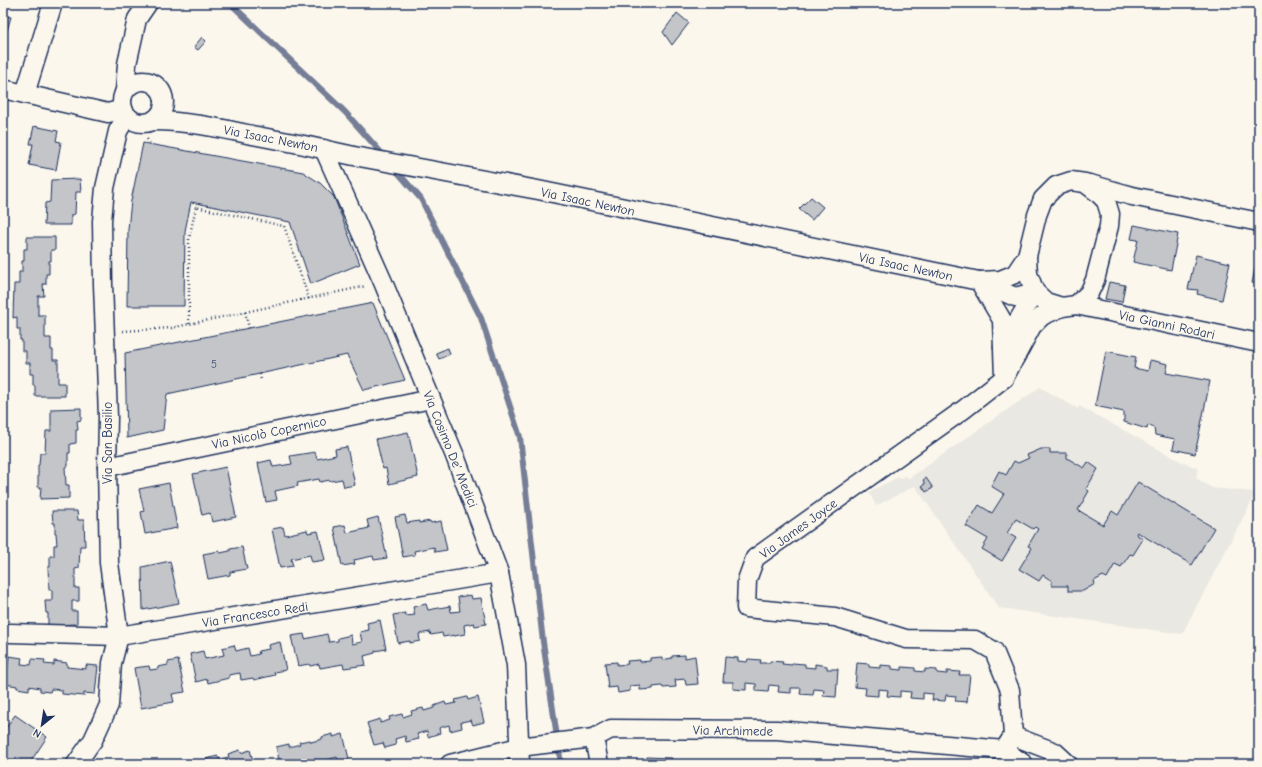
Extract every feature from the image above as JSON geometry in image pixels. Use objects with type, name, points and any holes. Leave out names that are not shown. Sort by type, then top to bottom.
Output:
[{"type":"street","points":[[25,94],[53,3]]},
{"type":"street","points":[[127,64],[134,75],[143,81],[154,84],[162,91],[165,101],[162,112],[153,121],[145,123],[137,122],[131,119],[125,113],[122,100],[125,91],[127,64],[137,18],[148,3]]},
{"type":"street","points":[[125,91],[130,85],[143,81]]},
{"type":"street","points":[[3,90],[108,113],[125,113]]},
{"type":"street","name":"Via Isaac Newton","points":[[165,101],[180,114],[197,124]]},
{"type":"street","name":"Via San Basilio","points":[[76,764],[93,740],[109,705],[112,663],[119,636],[109,563],[107,467],[108,417],[104,332],[102,221],[105,188],[118,131],[125,113]]},
{"type":"street","name":"Via Isaac Newton","points":[[153,121],[172,121],[197,124],[324,148],[354,156],[538,190],[979,281],[1015,297],[1035,292]]},
{"type":"street","name":"Via Cosimo De' Medici","points":[[324,148],[383,282],[455,456],[499,573],[516,665],[519,756]]},
{"type":"street","points":[[1085,183],[1106,201],[1110,214],[1109,226],[1095,280],[1089,293],[1069,306],[1046,302],[1035,292],[1028,274],[1027,256],[1036,215],[1044,199],[1056,186],[1071,181],[1085,183],[1132,196],[1259,222]]},
{"type":"street","points":[[1110,214],[1132,196]]},
{"type":"street","name":"Via Isaac Newton","points":[[979,281],[1000,280],[1015,274],[1027,256]]},
{"type":"street","points":[[979,281],[1002,320],[1004,378]]},
{"type":"street","points":[[1003,346],[1035,292]]},
{"type":"street","name":"Via Gianni Rodari","points":[[1069,306],[1259,343]]},
{"type":"street","name":"Via James Joyce","points":[[1008,743],[1010,690],[994,651],[975,640],[906,639],[835,617],[746,608],[747,580],[755,558],[963,410],[1004,378],[1032,326],[1042,316],[1069,306]]},
{"type":"street","name":"Via Nicolò Copernico","points":[[107,467],[431,399]]},
{"type":"street","name":"Via Francesco Redi","points":[[10,633],[119,636],[499,573]]},
{"type":"street","name":"Via Archimede","points":[[450,764],[519,756],[594,738],[611,729],[778,730],[1008,743]]},
{"type":"street","points":[[594,738],[599,764]]},
{"type":"street","points":[[1008,743],[1024,764]]},
{"type":"street","points":[[1008,743],[1055,752],[1068,764]]},
{"type":"path","points":[[193,203],[196,207],[284,226],[310,299]]},
{"type":"path","points":[[188,324],[189,239],[196,207]]},
{"type":"path","points":[[104,332],[171,328],[383,282]]},
{"type":"path","points":[[245,312],[249,328]]},
{"type":"path","points":[[260,374],[261,380]]},
{"type":"shaded area","points":[[1040,387],[1078,409],[1079,406],[1182,462],[1198,468],[1196,478],[1212,488],[1254,492],[1254,497],[1182,634],[999,608],[915,486],[876,506],[869,492],[898,477],[899,479],[904,477],[903,475],[909,478]]},
{"type":"building","points":[[3,3],[9,3],[5,16],[11,17],[6,34],[3,33]]},
{"type":"building","points":[[677,13],[689,23],[672,45],[663,32]]},
{"type":"building","points":[[202,37],[206,41],[198,50],[194,47]]},
{"type":"building","points":[[34,126],[58,131],[56,141],[61,142],[56,170],[29,165],[33,144],[30,144]]},
{"type":"building","points":[[143,143],[303,172],[320,183],[334,197],[360,264],[311,284],[290,222],[191,202],[185,231],[184,306],[127,306],[128,229],[131,201]]},
{"type":"building","points":[[80,179],[81,192],[76,192],[75,214],[71,215],[71,225],[44,225],[45,203],[50,202],[51,180]]},
{"type":"building","points":[[811,197],[823,207],[812,220],[799,209]]},
{"type":"building","points":[[1134,225],[1178,234],[1171,270],[1133,262],[1138,240],[1131,239]]},
{"type":"building","points":[[27,237],[55,237],[55,250],[51,250],[51,261],[49,261],[49,274],[46,274],[46,284],[43,284],[44,296],[38,296],[38,315],[45,315],[45,338],[51,338],[53,360],[58,360],[58,383],[65,383],[65,396],[35,396],[33,374],[30,374],[30,363],[26,363],[26,351],[22,351],[20,329],[17,329],[17,317],[13,318],[14,284],[19,284],[19,272],[22,272],[22,261],[24,261],[24,249],[27,249]]},
{"type":"building","points":[[1259,253],[1259,284],[1252,283]]},
{"type":"building","points":[[1196,255],[1230,263],[1222,300],[1197,294],[1198,290],[1188,289]]},
{"type":"building","points":[[1109,282],[1125,285],[1122,302],[1105,299]]},
{"type":"building","points":[[373,303],[405,380],[364,390],[347,355],[167,394],[163,430],[127,438],[125,353]]},
{"type":"building","points":[[448,348],[450,354],[439,359],[436,353]]},
{"type":"building","points":[[1106,351],[1136,357],[1134,368],[1148,371],[1150,360],[1168,364],[1166,373],[1210,381],[1195,454],[1173,449],[1175,439],[1155,435],[1154,428],[1148,425],[1147,429],[1124,422],[1124,412],[1095,406]]},
{"type":"building","points":[[81,408],[81,420],[77,421],[78,430],[76,430],[76,443],[70,444],[68,466],[65,467],[66,485],[69,485],[69,498],[40,499],[41,487],[38,487],[38,465],[40,453],[45,453],[46,431],[51,431],[51,409]]},
{"type":"building","points":[[408,432],[418,477],[389,484],[386,468],[383,469],[376,439]]},
{"type":"building","points":[[347,447],[355,485],[344,487],[342,479],[320,482],[319,479],[297,483],[298,486],[275,491],[277,500],[266,502],[258,463],[271,460],[273,467],[292,464],[290,456],[315,452],[317,459],[336,455],[335,449]]},
{"type":"building","points":[[1041,449],[1050,449],[1050,453],[1067,453],[1067,458],[1084,468],[1088,462],[1098,469],[1086,489],[1089,491],[1078,510],[1103,525],[1112,511],[1118,515],[1138,482],[1214,528],[1192,565],[1137,532],[1136,534],[1143,539],[1133,555],[1130,554],[1121,567],[1115,564],[1107,578],[1103,576],[1094,581],[1095,584],[1083,591],[1068,591],[1068,586],[1052,586],[1052,581],[1043,575],[1039,581],[1019,569],[1032,548],[1028,546],[1038,529],[1035,527],[1033,529],[1016,519],[1007,533],[1016,538],[1002,561],[982,549],[988,539],[966,526],[979,505],[992,513],[1004,494],[991,486],[999,471],[1006,475],[1014,461],[1018,463],[1029,458],[1027,455]]},
{"type":"building","points":[[226,467],[236,517],[212,522],[210,513],[202,515],[193,474]]},
{"type":"building","points":[[926,478],[933,488],[926,492],[922,486],[925,484],[923,480]]},
{"type":"building","points":[[169,483],[177,528],[145,534],[141,512],[144,511],[139,489]]},
{"type":"building","points":[[52,511],[77,511],[78,520],[84,520],[85,546],[80,546],[79,568],[75,569],[75,588],[79,588],[79,601],[72,601],[72,611],[77,611],[77,624],[48,625],[48,613],[46,613],[45,601],[52,601],[52,590],[49,590],[48,567],[50,567],[50,556],[54,556],[54,545],[57,545],[55,523],[53,523]]},
{"type":"building","points":[[405,515],[407,523],[430,521],[431,523],[441,521],[447,550],[435,552],[434,547],[414,551],[415,555],[403,557],[395,517]]},
{"type":"building","points":[[378,517],[387,558],[374,560],[373,556],[354,560],[355,564],[342,566],[334,527],[345,525],[347,533],[369,528],[367,520]]},
{"type":"building","points":[[283,527],[285,535],[307,530],[308,533],[318,531],[325,560],[312,562],[310,555],[291,559],[293,566],[280,568],[272,529]]},
{"type":"building","points":[[242,547],[247,569],[230,572],[230,575],[208,579],[203,554],[219,551],[220,553],[230,551],[230,549]]},
{"type":"building","points":[[170,561],[179,603],[143,610],[142,567]]},
{"type":"building","points":[[471,595],[472,599],[481,598],[486,624],[475,626],[474,623],[464,625],[465,634],[443,637],[442,633],[431,635],[430,632],[419,634],[420,641],[398,643],[393,615],[405,613],[406,616],[415,615],[413,607],[426,604],[428,610],[450,606],[451,612],[460,611],[458,597]]},
{"type":"building","points":[[380,620],[386,649],[375,651],[375,653],[364,656],[366,665],[344,668],[343,664],[320,668],[319,664],[298,666],[291,636],[304,634],[305,639],[327,634],[329,642],[338,641],[338,638],[351,635],[352,644],[362,642],[360,632],[369,630],[367,623]]},
{"type":"building","points":[[280,642],[286,670],[274,672],[275,675],[254,680],[253,678],[241,680],[240,673],[229,675],[229,678],[208,683],[207,679],[196,682],[190,654],[203,651],[205,659],[224,655],[222,648],[234,645],[236,651],[248,648],[250,656],[259,654],[258,651],[269,649],[268,645]]},
{"type":"building","points":[[685,655],[685,658],[695,656],[698,684],[686,685],[685,679],[675,680],[676,687],[663,688],[662,686],[653,687],[653,689],[640,690],[640,685],[630,686],[630,691],[618,693],[617,687],[608,688],[605,663],[617,662],[617,665],[628,664],[627,661],[650,661],[650,658],[662,657],[662,660],[672,658],[672,656]]},
{"type":"building","points":[[9,656],[22,658],[21,664],[31,665],[32,659],[45,660],[44,664],[54,665],[54,661],[67,663],[67,667],[86,669],[86,665],[98,666],[95,694],[84,693],[84,696],[62,694],[62,690],[51,689],[50,692],[40,691],[40,688],[29,686],[29,690],[6,684]]},
{"type":"building","points":[[725,657],[738,658],[738,661],[747,662],[748,659],[761,660],[760,663],[770,663],[770,661],[783,662],[782,664],[792,665],[792,663],[805,664],[805,667],[815,668],[815,664],[827,666],[827,669],[838,669],[836,697],[823,696],[824,690],[814,689],[813,695],[800,694],[801,688],[791,688],[791,693],[778,692],[779,686],[769,685],[768,692],[756,691],[756,684],[746,683],[746,690],[733,689],[733,682],[723,682]]},
{"type":"building","points":[[178,660],[185,692],[172,694],[174,702],[141,708],[134,668],[149,666],[150,670],[158,669],[158,667],[168,665],[168,662]]},
{"type":"building","points":[[857,663],[869,664],[869,667],[880,668],[880,665],[892,666],[892,669],[902,670],[902,667],[915,668],[915,671],[925,672],[925,669],[937,670],[937,673],[947,674],[947,671],[960,672],[959,675],[970,675],[967,702],[955,701],[956,696],[946,695],[945,701],[932,700],[933,694],[923,693],[923,699],[910,698],[911,692],[900,691],[900,697],[887,696],[888,690],[878,689],[878,696],[865,695],[866,688],[855,687]]},
{"type":"building","points":[[467,697],[468,700],[478,697],[484,722],[473,725],[471,720],[461,722],[462,728],[450,731],[449,725],[439,728],[440,733],[428,737],[427,731],[417,734],[419,739],[406,742],[405,736],[395,739],[396,745],[385,748],[383,743],[374,745],[367,723],[380,719],[380,723],[390,720],[389,717],[402,714],[403,717],[412,714],[411,711],[423,708],[424,711],[445,702],[446,705],[456,703],[455,700]]},
{"type":"building","points":[[15,715],[47,737],[29,764],[3,764],[3,750],[5,748],[3,747],[3,732]]},
{"type":"building","points":[[333,734],[333,737],[343,734],[349,759],[338,762],[337,757],[327,760],[328,764],[315,764],[314,762],[307,764],[280,764],[276,747],[289,744],[289,747],[300,744],[299,742],[310,740],[311,742]]},
{"type":"building","points":[[240,750],[241,753],[250,750],[254,764],[198,764],[207,762],[206,759],[218,756],[219,759],[229,757],[228,754]]},
{"type":"building","points":[[647,757],[672,758],[671,762],[682,764],[636,764],[636,760],[646,761]]},
{"type":"building","points":[[724,761],[750,762],[750,764],[724,764]]},
{"type":"waterway","points":[[230,3],[345,112],[385,157]]},
{"type":"waterway","points":[[395,169],[421,199],[481,318],[520,437],[543,642],[561,764]]}]
